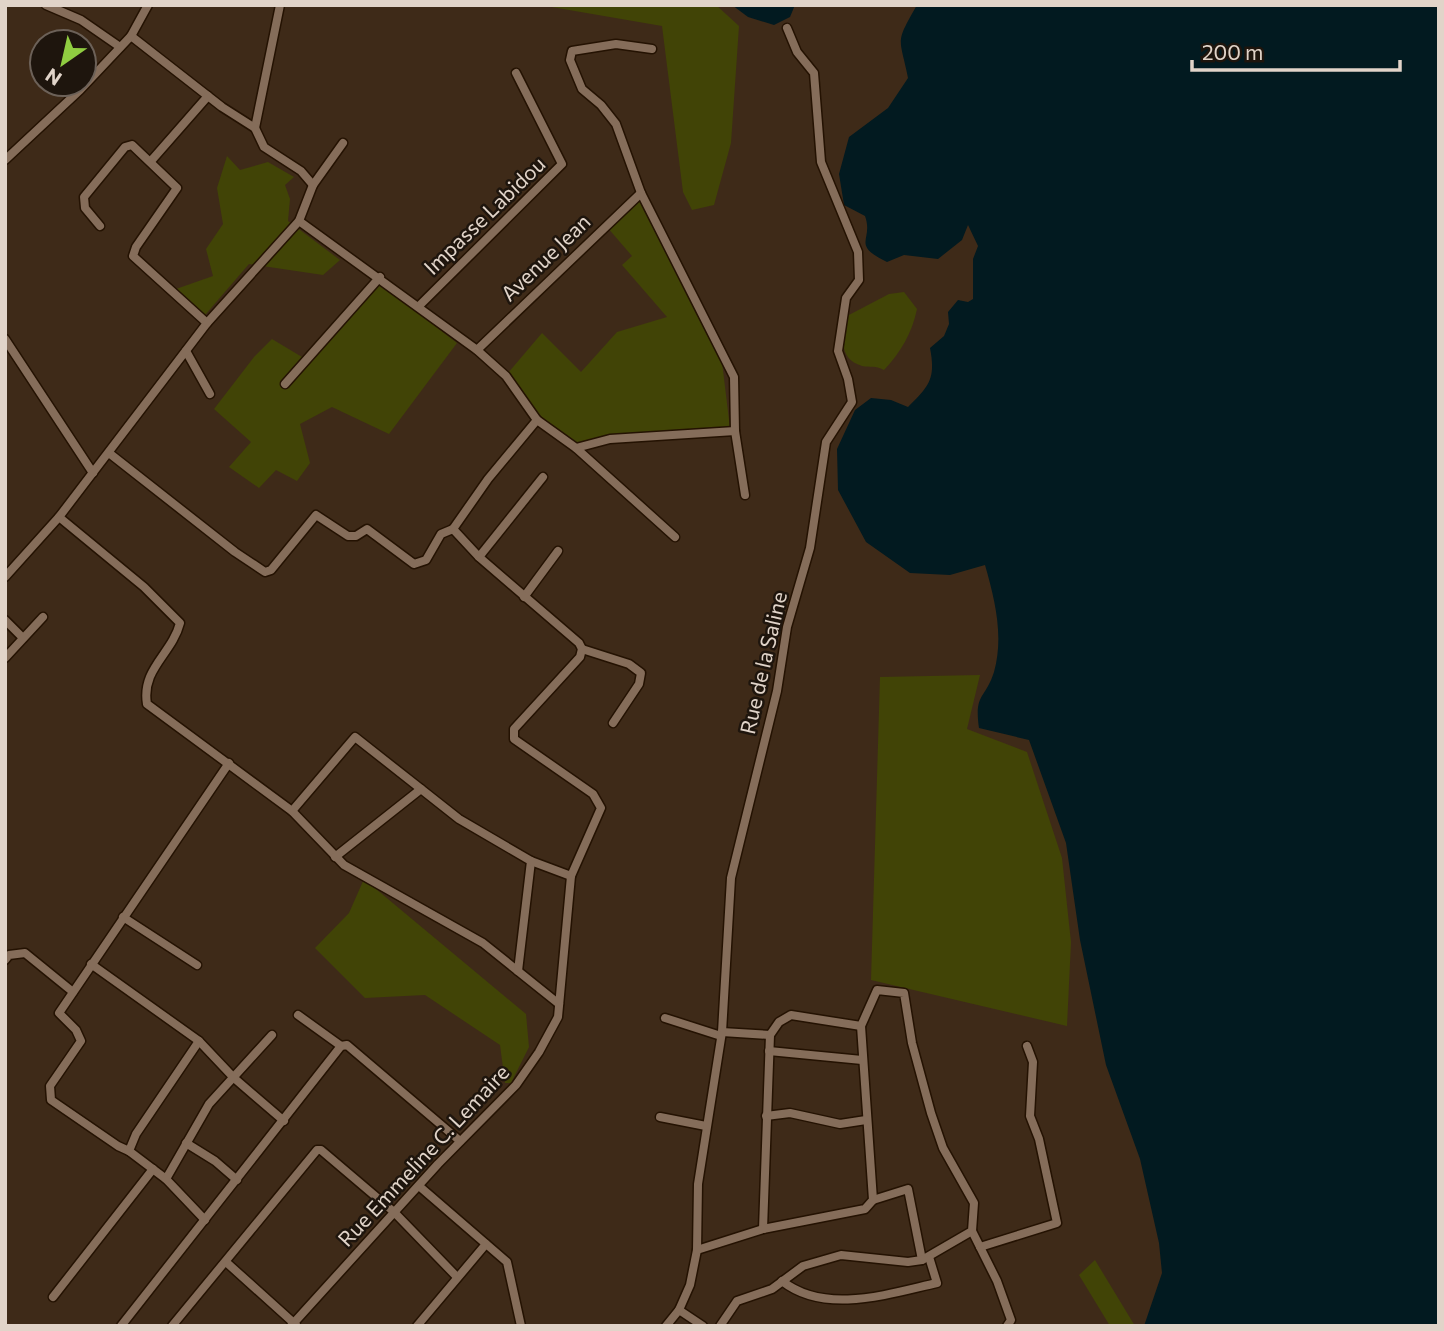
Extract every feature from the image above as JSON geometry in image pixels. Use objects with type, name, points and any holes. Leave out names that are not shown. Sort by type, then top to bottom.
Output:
[{"type":"street","points":[[46,5],[81,20],[120,47]]},
{"type":"street","points":[[5,160],[80,90],[131,36],[148,5]]},
{"type":"street","points":[[255,128],[280,5]]},
{"type":"street","name":"Rue de la Saline","points":[[666,1326],[679,1310],[690,1285],[697,1250],[698,1184],[722,1034],[731,878],[777,691],[788,627],[810,548],[826,442],[852,402],[848,379],[838,351],[846,298],[859,281],[858,252],[821,162],[814,73],[797,52],[787,28]]},
{"type":"street","points":[[131,36],[208,96],[255,128],[264,147],[301,172],[313,185]]},
{"type":"street","points":[[652,50],[616,44],[572,51],[570,60],[582,89],[601,105],[616,124],[641,193],[734,377],[735,430],[745,495]]},
{"type":"street","name":"Impasse Labidou","points":[[420,305],[562,164],[516,73]]},
{"type":"street","points":[[151,160],[208,96]]},
{"type":"street","points":[[5,577],[59,517],[207,323],[299,221],[313,185],[342,143]]},
{"type":"street","points":[[100,226],[83,202],[89,190],[128,145],[151,160],[177,188],[136,247],[133,256],[207,323]]},
{"type":"street","name":"Avenue Jean","points":[[477,350],[641,193]]},
{"type":"street","points":[[299,221],[420,305],[477,350],[506,376],[537,420],[576,448],[675,537]]},
{"type":"street","points":[[285,384],[380,277]]},
{"type":"street","points":[[5,339],[93,473]]},
{"type":"street","points":[[186,351],[210,394]]},
{"type":"street","points":[[5,359],[13,352]]},
{"type":"street","points":[[109,453],[235,552],[265,572],[271,570],[316,515],[348,536],[356,536],[367,529],[414,565],[426,560],[441,534],[453,529],[488,479],[537,420]]},
{"type":"street","points":[[576,448],[610,439],[735,430]]},
{"type":"street","points":[[479,556],[543,477]]},
{"type":"street","points":[[59,517],[144,587],[180,623],[176,636],[150,672],[145,689],[148,704],[292,811],[335,857],[365,878],[443,918],[483,943],[559,1004]]},
{"type":"street","points":[[453,529],[524,597],[579,643],[582,649],[629,664],[640,673],[639,684],[613,723]]},
{"type":"street","points":[[524,597],[558,551]]},
{"type":"street","points":[[5,657],[43,617]]},
{"type":"street","points":[[5,620],[23,638]]},
{"type":"street","name":"Rue Emmeline C. Lemaire","points":[[294,1325],[394,1212],[524,1076],[558,1017],[571,876],[601,808],[599,801],[516,744],[514,729],[580,657],[582,649]]},
{"type":"street","points":[[292,811],[355,737],[459,819],[531,861],[571,876]]},
{"type":"street","points":[[205,1220],[166,1179],[130,1151],[118,1146],[51,1100],[50,1086],[80,1041],[76,1030],[59,1013],[229,763]]},
{"type":"street","points":[[335,857],[421,789]]},
{"type":"street","points":[[518,971],[531,861]]},
{"type":"street","points":[[124,917],[197,965]]},
{"type":"street","points":[[5,960],[9,955],[25,953],[73,992]]},
{"type":"street","points":[[91,964],[199,1041],[234,1078],[284,1121]]},
{"type":"street","points":[[873,1200],[861,1026],[877,990],[904,993],[912,1043],[931,1113],[943,1148],[974,1203],[972,1231],[1011,1320],[1007,1326]]},
{"type":"street","points":[[298,1015],[341,1046]]},
{"type":"street","points":[[763,1228],[770,1035],[779,1022],[791,1016],[861,1026]]},
{"type":"street","points":[[665,1018],[722,1034],[770,1035]]},
{"type":"street","points":[[166,1179],[209,1104],[272,1035]]},
{"type":"street","points":[[130,1151],[136,1134],[199,1041]]},
{"type":"street","points":[[121,1326],[341,1046],[347,1045],[460,1141]]},
{"type":"street","points":[[980,1247],[1056,1223],[1039,1139],[1030,1116],[1033,1062],[1027,1046]]},
{"type":"street","points":[[769,1051],[862,1060]]},
{"type":"street","points":[[766,1116],[790,1113],[839,1124],[866,1120]]},
{"type":"street","points":[[660,1117],[706,1126]]},
{"type":"street","points":[[186,1143],[215,1161],[237,1180]]},
{"type":"street","points":[[178,1324],[317,1150],[321,1150],[394,1212],[457,1277]]},
{"type":"street","points":[[53,1297],[153,1169]]},
{"type":"street","points":[[419,1186],[507,1262],[521,1326]]},
{"type":"street","points":[[697,1250],[763,1228],[865,1209],[873,1200],[908,1189],[925,1259],[937,1283],[883,1295],[827,1299],[804,1296],[782,1281]]},
{"type":"street","points":[[720,1326],[737,1301],[772,1289],[803,1266],[841,1255],[908,1262],[925,1259],[972,1231]]},
{"type":"street","points":[[417,1326],[486,1244]]},
{"type":"street","points":[[226,1262],[294,1325]]},
{"type":"street","points":[[679,1310],[704,1326]]},
{"type":"shaded area","points":[[540,5],[716,5],[739,26],[731,143],[714,205],[692,210],[683,192],[662,26]]},
{"type":"shaded area","points":[[227,156],[240,170],[268,162],[294,177],[285,185],[290,199],[288,221],[340,260],[323,275],[249,264],[205,315],[176,289],[213,276],[206,249],[223,224],[217,188]]},
{"type":"shaded area","points":[[641,197],[722,362],[730,428],[576,445],[534,413],[508,373],[542,333],[581,372],[617,332],[667,317],[622,265],[632,256],[607,227]]},
{"type":"shaded area","points":[[373,278],[457,343],[389,434],[332,407],[300,424],[310,463],[297,481],[276,470],[259,488],[229,467],[251,442],[214,409],[254,357],[272,339],[302,357]]},
{"type":"shaded area","points":[[904,292],[917,309],[909,334],[896,356],[884,370],[854,362],[845,352],[844,346],[847,316],[889,294]]},
{"type":"shaded area","points":[[980,675],[967,729],[1027,752],[1062,858],[1071,942],[1067,1026],[871,980],[880,677]]},
{"type":"shaded area","points":[[364,879],[526,1014],[529,1047],[511,1083],[505,1083],[500,1045],[425,995],[365,998],[315,948],[349,913]]},
{"type":"shaded area","points":[[1095,1260],[1135,1326],[1110,1326],[1079,1275]]},
{"type":"water","points":[[732,5],[795,5],[790,17],[774,25],[748,17]]},
{"type":"water","points":[[917,5],[1439,5],[1439,1326],[1144,1326],[1162,1273],[1159,1243],[1140,1159],[1106,1065],[1080,940],[1066,843],[1029,740],[979,728],[979,702],[994,672],[998,645],[995,605],[985,565],[950,575],[910,573],[866,542],[838,490],[837,449],[855,410],[871,398],[891,400],[908,407],[929,381],[932,367],[930,348],[944,336],[949,324],[948,312],[958,300],[968,302],[973,299],[973,259],[978,246],[968,225],[962,240],[938,259],[904,255],[887,262],[869,251],[866,246],[865,216],[844,205],[839,174],[849,137],[888,108],[908,78],[901,41]]}]
